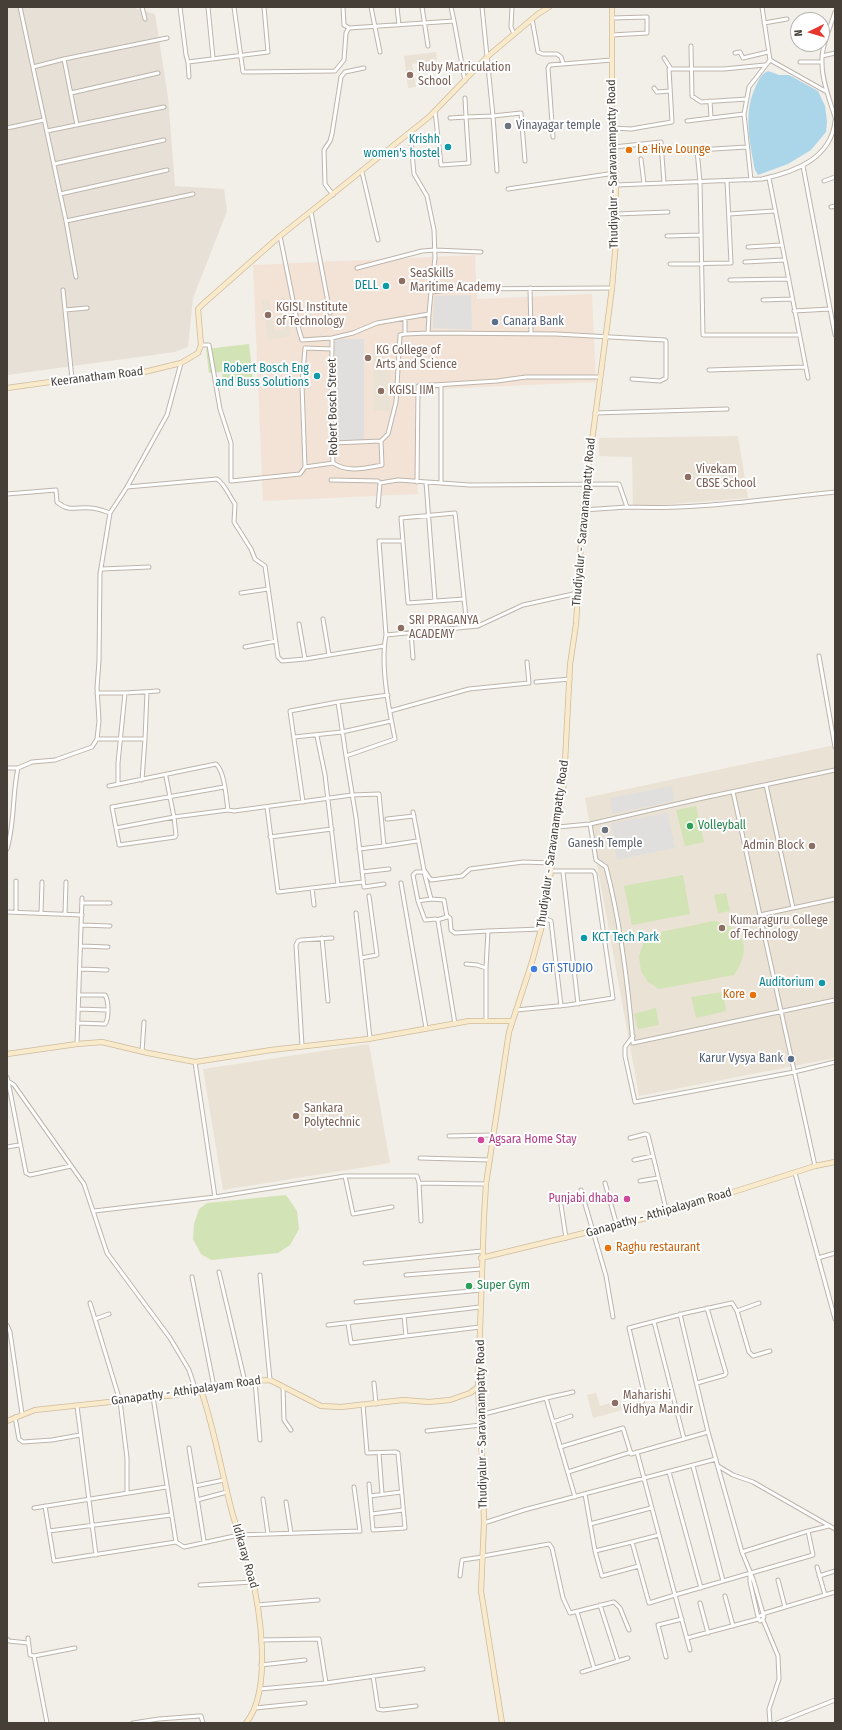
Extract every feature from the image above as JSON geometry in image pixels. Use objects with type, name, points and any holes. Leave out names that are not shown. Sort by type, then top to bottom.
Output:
[{"type":"main road","points":[[201,345],[198,310],[203,304],[280,236],[362,172],[435,111],[488,56],[532,19],[549,7]]},
{"type":"main road","name":"Thudiyalur - Saravanampatty Road","points":[[502,1723],[481,1591],[484,1523],[481,1425],[478,1387],[481,1258],[486,1184],[511,1022],[532,962],[544,918],[564,782],[583,510],[599,377],[612,288],[616,241],[612,7]]},
{"type":"main road","name":"Keeranatham Road","points":[[7,388],[72,379],[136,374],[181,363],[198,353],[201,345]]},
{"type":"main road","points":[[7,1054],[102,1042],[142,1052],[195,1062],[302,1046],[370,1038],[455,1024],[486,1021],[511,1022]]},
{"type":"main road","name":"Ganapathy - Athipalayam Road","points":[[481,1258],[594,1232],[667,1213],[815,1166],[835,1162]]},
{"type":"main road","name":"Ganapathy - Athipalayam Road","points":[[7,1421],[35,1410],[153,1397],[254,1381],[270,1380],[283,1386],[296,1395],[321,1406],[341,1407],[403,1400],[429,1402],[450,1400],[470,1393],[478,1387]]},
{"type":"main road","name":"Idikaray Road","points":[[199,1390],[253,1582],[257,1605],[261,1640],[260,1689],[255,1708],[246,1723]]},
{"type":"street","points":[[20,7],[54,164],[76,276]]},
{"type":"street","points":[[142,7],[145,19]]},
{"type":"street","points":[[180,7],[189,77]]},
{"type":"street","points":[[208,7],[214,58]]},
{"type":"street","points":[[234,7],[243,72],[335,71],[344,60],[348,29]]},
{"type":"street","points":[[188,62],[240,54],[268,52],[264,7]]},
{"type":"street","points":[[343,7],[344,25],[348,29]]},
{"type":"street","points":[[371,7],[380,52]]},
{"type":"street","points":[[397,7],[399,25]]},
{"type":"street","points":[[422,7],[428,46]]},
{"type":"street","points":[[451,7],[465,81]]},
{"type":"street","points":[[482,7],[488,56],[497,171]]},
{"type":"street","points":[[512,7],[511,27],[514,34]]},
{"type":"street","points":[[762,7],[770,60],[828,93]]},
{"type":"street","points":[[835,12],[822,56],[828,93],[835,118]]},
{"type":"street","points":[[612,18],[647,17],[648,33],[612,36]]},
{"type":"street","points":[[532,19],[538,52],[543,54],[557,54],[561,57],[563,63]]},
{"type":"street","points":[[764,23],[787,19]]},
{"type":"street","points":[[348,29],[454,21]]},
{"type":"street","points":[[33,66],[167,38]]},
{"type":"street","points":[[691,46],[692,96],[701,102],[747,99]]},
{"type":"street","points":[[735,53],[740,52],[743,58],[768,52]]},
{"type":"street","points":[[822,56],[835,53]]},
{"type":"street","points":[[664,58],[671,69]]},
{"type":"street","points":[[64,59],[78,125]]},
{"type":"street","points":[[553,137],[548,68],[550,65],[612,60]]},
{"type":"street","points":[[751,180],[744,114],[750,88],[764,65],[770,60]]},
{"type":"street","points":[[800,62],[822,62]]},
{"type":"street","points":[[671,69],[724,69],[764,65]]},
{"type":"street","points":[[333,195],[325,184],[324,150],[330,141],[332,134],[341,77],[345,72],[364,68]]},
{"type":"street","points":[[613,128],[631,129],[672,122],[669,69],[671,69]]},
{"type":"street","points":[[71,93],[158,73]]},
{"type":"street","points":[[654,88],[657,92],[670,91]]},
{"type":"street","points":[[435,111],[441,164],[469,162],[465,98]]},
{"type":"street","points":[[710,101],[711,118]]},
{"type":"street","points":[[47,131],[164,107]]},
{"type":"street","points":[[450,118],[521,113],[525,161]]},
{"type":"street","points":[[687,122],[744,114]]},
{"type":"street","points":[[7,128],[44,120]]},
{"type":"street","points":[[616,185],[751,180],[776,177],[803,166],[824,150],[832,138],[835,121]]},
{"type":"street","points":[[410,132],[414,174],[427,196],[434,230],[435,250],[428,333]]},
{"type":"street","points":[[54,164],[164,140]]},
{"type":"street","points":[[614,147],[661,142],[664,183]]},
{"type":"street","points":[[677,151],[747,147]]},
{"type":"street","points":[[697,150],[700,182],[703,335],[799,335]]},
{"type":"street","points":[[641,159],[644,184]]},
{"type":"street","points":[[803,166],[835,335]]},
{"type":"street","points":[[60,194],[167,170]]},
{"type":"street","points":[[362,172],[378,240]]},
{"type":"street","points":[[508,189],[615,172]]},
{"type":"street","points":[[824,181],[835,177]]},
{"type":"street","points":[[769,178],[774,211],[808,378]]},
{"type":"street","points":[[670,264],[731,263],[727,181]]},
{"type":"street","points":[[66,222],[193,194]]},
{"type":"street","points":[[831,207],[835,206]]},
{"type":"street","points":[[729,214],[774,211]]},
{"type":"street","points":[[311,212],[330,312]]},
{"type":"street","points":[[616,214],[668,212]]},
{"type":"street","points":[[666,236],[701,235]]},
{"type":"street","points":[[280,236],[298,330],[305,348],[302,385],[305,467]]},
{"type":"street","points":[[748,247],[781,245]]},
{"type":"street","points":[[357,268],[422,251],[435,250],[481,252]]},
{"type":"street","points":[[745,262],[784,260]]},
{"type":"street","points":[[730,280],[788,280]]},
{"type":"street","points":[[530,288],[531,334]]},
{"type":"street","points":[[431,292],[457,289],[612,288]]},
{"type":"street","points":[[63,290],[72,379]]},
{"type":"street","points":[[763,300],[792,299]]},
{"type":"street","points":[[65,310],[87,308]]},
{"type":"street","points":[[794,311],[830,309]]},
{"type":"street","points":[[302,340],[332,338],[353,334],[377,323],[429,314]]},
{"type":"street","points":[[405,318],[405,334]]},
{"type":"street","points":[[333,443],[381,440],[388,434],[396,402],[400,335],[428,333],[531,334],[662,339],[666,342],[666,378],[660,381],[632,380]]},
{"type":"street","points":[[332,338],[332,349]]},
{"type":"street","name":"Robert Bosch Street","points":[[201,345],[209,345],[220,409],[231,442],[231,480],[300,474],[305,467],[334,463],[331,412],[332,349],[305,348]]},
{"type":"street","points":[[7,768],[18,768],[32,762],[55,760],[92,747],[97,739],[99,721],[97,693],[100,574],[110,513],[127,487],[167,415],[181,363]]},
{"type":"street","points":[[709,370],[805,367]]},
{"type":"street","points":[[417,482],[418,386],[497,381],[526,377],[599,377]]},
{"type":"street","points":[[440,483],[441,385]]},
{"type":"street","points":[[595,413],[727,408]]},
{"type":"street","points":[[334,463],[340,468],[352,470],[382,465],[381,440]]},
{"type":"street","points":[[127,487],[217,479],[221,482],[229,497],[235,504],[234,522],[251,549],[255,559],[265,566],[278,656],[282,661],[305,659],[384,646]]},
{"type":"street","points":[[331,480],[378,481],[380,483],[398,480],[470,486],[619,484],[627,507]]},
{"type":"street","points":[[426,482],[435,601]]},
{"type":"street","points":[[378,506],[380,483]]},
{"type":"street","points":[[7,494],[56,490],[57,502],[61,506],[72,510],[91,508],[110,513]]},
{"type":"street","points":[[583,510],[718,504],[835,492]]},
{"type":"street","points":[[464,599],[408,603],[401,518],[455,513],[467,627]]},
{"type":"street","points":[[346,756],[395,739],[391,721],[384,646],[386,635],[379,541],[403,541]]},
{"type":"street","points":[[102,569],[149,567]]},
{"type":"street","points":[[241,593],[268,589]]},
{"type":"street","points":[[386,635],[478,626],[523,605],[578,593]]},
{"type":"street","points":[[323,619],[329,655]]},
{"type":"street","points":[[299,624],[305,659]]},
{"type":"street","points":[[411,632],[413,658]]},
{"type":"street","points":[[245,647],[276,641]]},
{"type":"street","points":[[820,656],[835,747]]},
{"type":"street","points":[[390,711],[469,689],[529,683],[527,662]]},
{"type":"street","points":[[536,682],[570,679]]},
{"type":"street","points":[[97,693],[158,691]]},
{"type":"street","points":[[118,784],[118,762],[125,692]]},
{"type":"street","points":[[142,780],[148,692]]},
{"type":"street","points":[[303,802],[290,711],[388,695]]},
{"type":"street","points":[[338,702],[364,887],[384,884]]},
{"type":"street","points":[[294,737],[317,736],[342,732],[391,721]]},
{"type":"street","points":[[317,736],[328,799],[338,885]]},
{"type":"street","points":[[97,739],[145,739]]},
{"type":"street","points":[[110,786],[216,764],[220,767],[228,810]]},
{"type":"street","points":[[7,849],[12,828],[14,787],[18,768]]},
{"type":"street","points":[[558,827],[590,824],[835,770]]},
{"type":"street","points":[[166,777],[170,796],[174,817],[175,837],[120,845],[112,807],[170,796],[224,787]]},
{"type":"street","points":[[766,785],[793,908]]},
{"type":"street","points":[[733,792],[815,1166]]},
{"type":"street","points":[[116,828],[174,817],[228,810],[234,811],[352,795],[379,794],[384,846]]},
{"type":"street","points":[[267,807],[278,892],[363,882]]},
{"type":"street","points":[[413,812],[418,836],[417,841],[424,870],[430,880],[462,876],[470,869],[523,862],[552,863]]},
{"type":"street","points":[[387,819],[414,816]]},
{"type":"street","points":[[590,824],[596,860],[606,867],[612,890],[628,983],[633,1043]]},
{"type":"street","points":[[270,837],[332,829]]},
{"type":"street","points":[[359,849],[417,841]]},
{"type":"street","points":[[362,872],[389,868]]},
{"type":"street","points":[[515,1010],[578,1004],[613,998],[595,874],[593,871],[551,871]]},
{"type":"street","points":[[431,899],[424,872],[416,872],[413,875],[418,901],[425,920],[437,920],[446,918],[447,916]]},
{"type":"street","points":[[563,872],[578,1004]]},
{"type":"street","points":[[16,881],[16,912]]},
{"type":"street","points":[[41,913],[42,882]]},
{"type":"street","points":[[65,914],[66,882]]},
{"type":"street","points":[[401,883],[426,1028]]},
{"type":"street","points":[[312,888],[314,905]]},
{"type":"street","points":[[361,958],[377,955],[369,896]]},
{"type":"street","points":[[77,1044],[82,898]]},
{"type":"street","points":[[418,901],[431,899],[444,900],[447,916],[450,918],[451,930],[455,933],[541,930]]},
{"type":"street","points":[[760,915],[835,899]]},
{"type":"street","points":[[82,903],[110,903]]},
{"type":"street","points":[[7,912],[82,915]]},
{"type":"street","points":[[356,912],[370,1038]]},
{"type":"street","points":[[544,918],[551,921],[560,1006]]},
{"type":"street","points":[[437,920],[455,1024]]},
{"type":"street","points":[[81,925],[110,926]]},
{"type":"street","points":[[486,1021],[488,931]]},
{"type":"street","points":[[322,938],[328,1002]]},
{"type":"street","points":[[302,1046],[296,945],[298,941],[301,940],[332,938]]},
{"type":"street","points":[[81,946],[108,947]]},
{"type":"street","points":[[466,964],[486,968]]},
{"type":"street","points":[[80,969],[107,970]]},
{"type":"street","points":[[78,1023],[104,1024],[107,1020],[108,1000],[105,995],[79,995]]},
{"type":"street","points":[[628,1043],[835,1000]]},
{"type":"street","points":[[79,1009],[107,1010]]},
{"type":"street","points":[[142,1052],[144,1022]]},
{"type":"street","points":[[633,1036],[625,1047],[625,1056],[635,1102],[794,1072],[835,1062]]},
{"type":"street","points":[[195,1062],[215,1197]]},
{"type":"street","points":[[8,1079],[26,1173],[30,1175],[71,1166]]},
{"type":"street","points":[[8,1079],[14,1085],[84,1184],[107,1253],[170,1338],[199,1390]]},
{"type":"street","points":[[630,1138],[645,1134],[648,1135],[667,1213]]},
{"type":"street","points":[[449,1136],[493,1136]]},
{"type":"street","points":[[7,1147],[20,1145]]},
{"type":"street","points":[[634,1160],[653,1156]]},
{"type":"street","points":[[420,1158],[490,1160]]},
{"type":"street","points":[[795,1173],[835,1319]]},
{"type":"street","points":[[345,1176],[353,1214],[392,1206]]},
{"type":"street","points":[[94,1212],[215,1197],[345,1176],[417,1176],[419,1183],[421,1221]]},
{"type":"street","points":[[640,1181],[658,1178]]},
{"type":"street","points":[[419,1183],[486,1184]]},
{"type":"street","points":[[604,1183],[617,1226]]},
{"type":"street","points":[[581,1190],[606,1276],[612,1317]]},
{"type":"street","points":[[561,1204],[566,1238]]},
{"type":"street","points":[[365,1263],[482,1251]]},
{"type":"street","points":[[818,1258],[835,1253]]},
{"type":"street","points":[[406,1275],[481,1269]]},
{"type":"street","points":[[219,1272],[245,1382]]},
{"type":"street","points":[[260,1275],[270,1380]]},
{"type":"street","points":[[192,1277],[214,1387]]},
{"type":"street","points":[[356,1302],[481,1290]]},
{"type":"street","points":[[90,1303],[120,1400],[126,1458],[127,1493]]},
{"type":"street","points":[[637,1405],[643,1401],[644,1393],[629,1328],[680,1314],[732,1303],[737,1311],[749,1352],[753,1356],[770,1351]]},
{"type":"street","points":[[737,1311],[758,1303]]},
{"type":"street","points":[[328,1325],[348,1324],[480,1307]]},
{"type":"street","points":[[697,1382],[724,1375],[726,1373],[707,1308]]},
{"type":"street","points":[[95,1319],[109,1314]]},
{"type":"street","points":[[680,1314],[708,1432],[742,1552],[756,1590],[763,1617],[778,1656],[779,1680],[768,1709],[770,1723]]},
{"type":"street","points":[[404,1316],[406,1336]]},
{"type":"street","points":[[654,1322],[684,1439]]},
{"type":"street","points":[[348,1324],[351,1343],[480,1327]]},
{"type":"street","points":[[7,1325],[10,1332],[22,1414]]},
{"type":"street","points":[[254,1381],[260,1440]]},
{"type":"street","points":[[374,1383],[376,1404]]},
{"type":"street","points":[[283,1386],[284,1420],[291,1430]]},
{"type":"street","points":[[480,1415],[573,1392]]},
{"type":"street","points":[[153,1397],[162,1445],[166,1487],[176,1542]]},
{"type":"street","points":[[546,1398],[575,1497]]},
{"type":"street","points":[[362,1405],[367,1453],[397,1452],[405,1528],[373,1530],[369,1484]]},
{"type":"street","points":[[77,1406],[96,1555]]},
{"type":"street","points":[[553,1422],[571,1416]]},
{"type":"street","points":[[15,1417],[19,1439],[23,1442],[52,1440],[80,1435]]},
{"type":"street","points":[[427,1431],[481,1425]]},
{"type":"street","points":[[560,1447],[623,1428],[630,1452]]},
{"type":"street","points":[[568,1472],[630,1452],[631,1454],[708,1432]]},
{"type":"street","points":[[189,1448],[204,1541]]},
{"type":"street","points":[[637,1452],[690,1650]]},
{"type":"street","points":[[379,1453],[382,1494]]},
{"type":"street","points":[[484,1523],[524,1510],[716,1459]]},
{"type":"street","points":[[693,1466],[723,1582]]},
{"type":"street","points":[[718,1466],[732,1475],[753,1482],[833,1527]]},
{"type":"street","points":[[669,1472],[701,1588]]},
{"type":"street","points":[[194,1486],[224,1480]]},
{"type":"street","points":[[34,1508],[166,1487]]},
{"type":"street","points":[[45,1506],[54,1562],[176,1542],[184,1547],[204,1541],[239,1535],[360,1531],[354,1487]]},
{"type":"street","points":[[197,1500],[227,1492]]},
{"type":"street","points":[[370,1496],[401,1492]]},
{"type":"street","points":[[585,1494],[595,1551],[602,1576],[639,1566]]},
{"type":"street","points":[[263,1499],[268,1534]]},
{"type":"street","points":[[286,1502],[291,1533]]},
{"type":"street","points":[[590,1524],[652,1508]]},
{"type":"street","points":[[372,1514],[403,1510]]},
{"type":"street","points":[[49,1531],[171,1515]]},
{"type":"street","points":[[742,1552],[808,1532],[833,1527]]},
{"type":"street","points":[[632,1542],[649,1603],[814,1555],[808,1532]]},
{"type":"street","points":[[595,1551],[659,1535]]},
{"type":"street","points":[[460,1576],[462,1560],[549,1544],[552,1548],[563,1598],[570,1613],[610,1602],[616,1603],[620,1608],[629,1630]]},
{"type":"street","points":[[817,1567],[825,1595]]},
{"type":"street","points":[[819,1576],[835,1571]]},
{"type":"street","points":[[750,1573],[750,1582],[758,1618]]},
{"type":"street","points":[[778,1580],[785,1607]]},
{"type":"street","points":[[200,1585],[253,1582]]},
{"type":"street","points":[[687,1638],[758,1618],[760,1621],[765,1613],[835,1592]]},
{"type":"street","points":[[725,1596],[733,1626]]},
{"type":"street","points":[[257,1605],[318,1600]]},
{"type":"street","points":[[700,1603],[708,1633]]},
{"type":"street","points":[[600,1605],[618,1661]]},
{"type":"street","points":[[577,1612],[594,1668]]},
{"type":"street","points":[[666,1657],[658,1625],[682,1619]]},
{"type":"street","points":[[28,1638],[30,1655],[34,1656],[75,1648]]},
{"type":"street","points":[[7,1639],[9,1641],[28,1642]]},
{"type":"street","points":[[261,1640],[319,1639],[326,1683]]},
{"type":"street","points":[[34,1656],[47,1723]]},
{"type":"street","points":[[582,1672],[628,1658]]},
{"type":"street","points":[[261,1665],[305,1660]]},
{"type":"street","points":[[260,1689],[326,1683],[423,1669]]},
{"type":"street","points":[[373,1676],[378,1709],[383,1710],[416,1706]]},
{"type":"street","points":[[777,1723],[835,1700]]},
{"type":"street","points":[[255,1708],[305,1703]]},
{"type":"street","points":[[133,1723],[159,1719],[201,1716],[203,1723]]},
{"type":"shaded area","points":[[7,7],[131,7],[155,14],[168,97],[175,186],[224,189],[227,211],[193,298],[188,347],[175,352],[7,375]]},
{"type":"shaded area","name":"Ruby Matriculation School","points":[[436,52],[437,60],[412,64],[416,87],[408,88],[404,56]]},
{"type":"shaded area","points":[[475,255],[477,299],[592,294],[596,382],[414,390],[418,494],[263,501],[253,265]]},
{"type":"shaded area","points":[[471,295],[472,330],[433,328],[434,296]]},
{"type":"shaded area","name":"KGISL Institute of Technology","points":[[285,297],[291,336],[268,340],[262,300],[269,299],[274,331],[283,330],[278,298]]},
{"type":"shaded area","points":[[335,339],[364,339],[364,440],[335,440]]},
{"type":"shaded area","name":"KGISL IIM","points":[[373,344],[384,344],[384,365],[379,365],[378,371],[390,371],[390,411],[373,411]]},
{"type":"shaded area","name":"Vivekam CBSE School","points":[[738,436],[748,498],[633,507],[632,457],[599,456],[599,438]]},
{"type":"shaded area","name":"Kumaraguru College of Technology","points":[[835,745],[835,1058],[639,1096],[585,798]]},
{"type":"shaded area","points":[[672,786],[674,801],[612,814],[610,798]]},
{"type":"shaded area","points":[[668,813],[675,848],[617,860],[611,823]]},
{"type":"shaded area","name":"Sankara Polytechnic","points":[[369,1044],[390,1163],[223,1190],[203,1069]]},
{"type":"shaded area","name":"Maharishi Vidhya Mandir","points":[[596,1393],[600,1406],[620,1400],[622,1410],[593,1418],[587,1395]]},
{"type":"green space","points":[[249,344],[253,380],[223,383],[222,372],[209,373],[206,349]]},
{"type":"green space","name":"Volleyball","points":[[696,806],[704,842],[685,846],[676,810]]},
{"type":"green space","points":[[683,875],[690,914],[632,925],[624,886]]},
{"type":"green space","points":[[726,893],[730,911],[718,913],[714,895]]},
{"type":"green space","points":[[714,921],[725,924],[733,929],[739,934],[743,941],[743,957],[740,966],[734,975],[659,989],[648,982],[641,971],[639,956],[643,944],[651,934]]},
{"type":"green space","points":[[723,992],[726,1011],[696,1018],[691,997]]},
{"type":"green space","points":[[656,1008],[659,1025],[638,1029],[634,1014]]},
{"type":"green space","points":[[286,1195],[297,1211],[299,1229],[290,1245],[278,1253],[211,1260],[201,1254],[193,1239],[194,1224],[199,1209],[207,1203]]},
{"type":"water","points":[[768,71],[779,75],[789,75],[818,91],[825,106],[827,122],[826,132],[811,150],[788,164],[758,175],[755,170],[748,118],[751,98],[755,88],[761,76]]},
{"type":"place","name":"Ruby Matriculation School","points":[[410,75]]},
{"type":"place","name":"Vinayagar temple","points":[[508,126]]},
{"type":"place","name":"Krishh women's hostel","points":[[448,147]]},
{"type":"place","name":"Le Hive Lounge","points":[[629,150]]},
{"type":"place","name":"SeaSkills Maritime Academy","points":[[402,281]]},
{"type":"place","name":"DELL","points":[[386,286]]},
{"type":"place","name":"KGISL Institute of Technology","points":[[268,315]]},
{"type":"place","name":"Canara Bank","points":[[495,322]]},
{"type":"place","name":"KG College of Arts and Science","points":[[368,358]]},
{"type":"place","name":"Robert Bosch Eng and Buss Solutions","points":[[317,376]]},
{"type":"place","name":"KGISL IIM","points":[[381,391]]},
{"type":"place","name":"Vivekam CBSE School","points":[[688,477]]},
{"type":"place","name":"SRI PRAGANYA ACADEMY","points":[[401,628]]},
{"type":"place","name":"Volleyball","points":[[690,826]]},
{"type":"place","name":"Ganesh Temple","points":[[605,830]]},
{"type":"place","name":"Admin Block","points":[[812,846]]},
{"type":"place","name":"Kumaraguru College of Technology","points":[[722,928]]},
{"type":"place","name":"KCT Tech Park","points":[[584,938]]},
{"type":"place","name":"GT STUDIO","points":[[534,969]]},
{"type":"place","name":"Auditorium","points":[[822,983]]},
{"type":"place","name":"Kore","points":[[753,995]]},
{"type":"place","name":"Karur Vysya Bank","points":[[791,1059]]},
{"type":"place","name":"Sankara Polytechnic","points":[[296,1116]]},
{"type":"place","name":"Agsara Home Stay","points":[[481,1140]]},
{"type":"place","name":"Punjabi dhaba","points":[[627,1199]]},
{"type":"place","name":"Raghu restaurant","points":[[608,1248]]},
{"type":"place","name":"Super Gym","points":[[469,1286]]},
{"type":"place","name":"Maharishi Vidhya Mandir","points":[[615,1403]]}]
